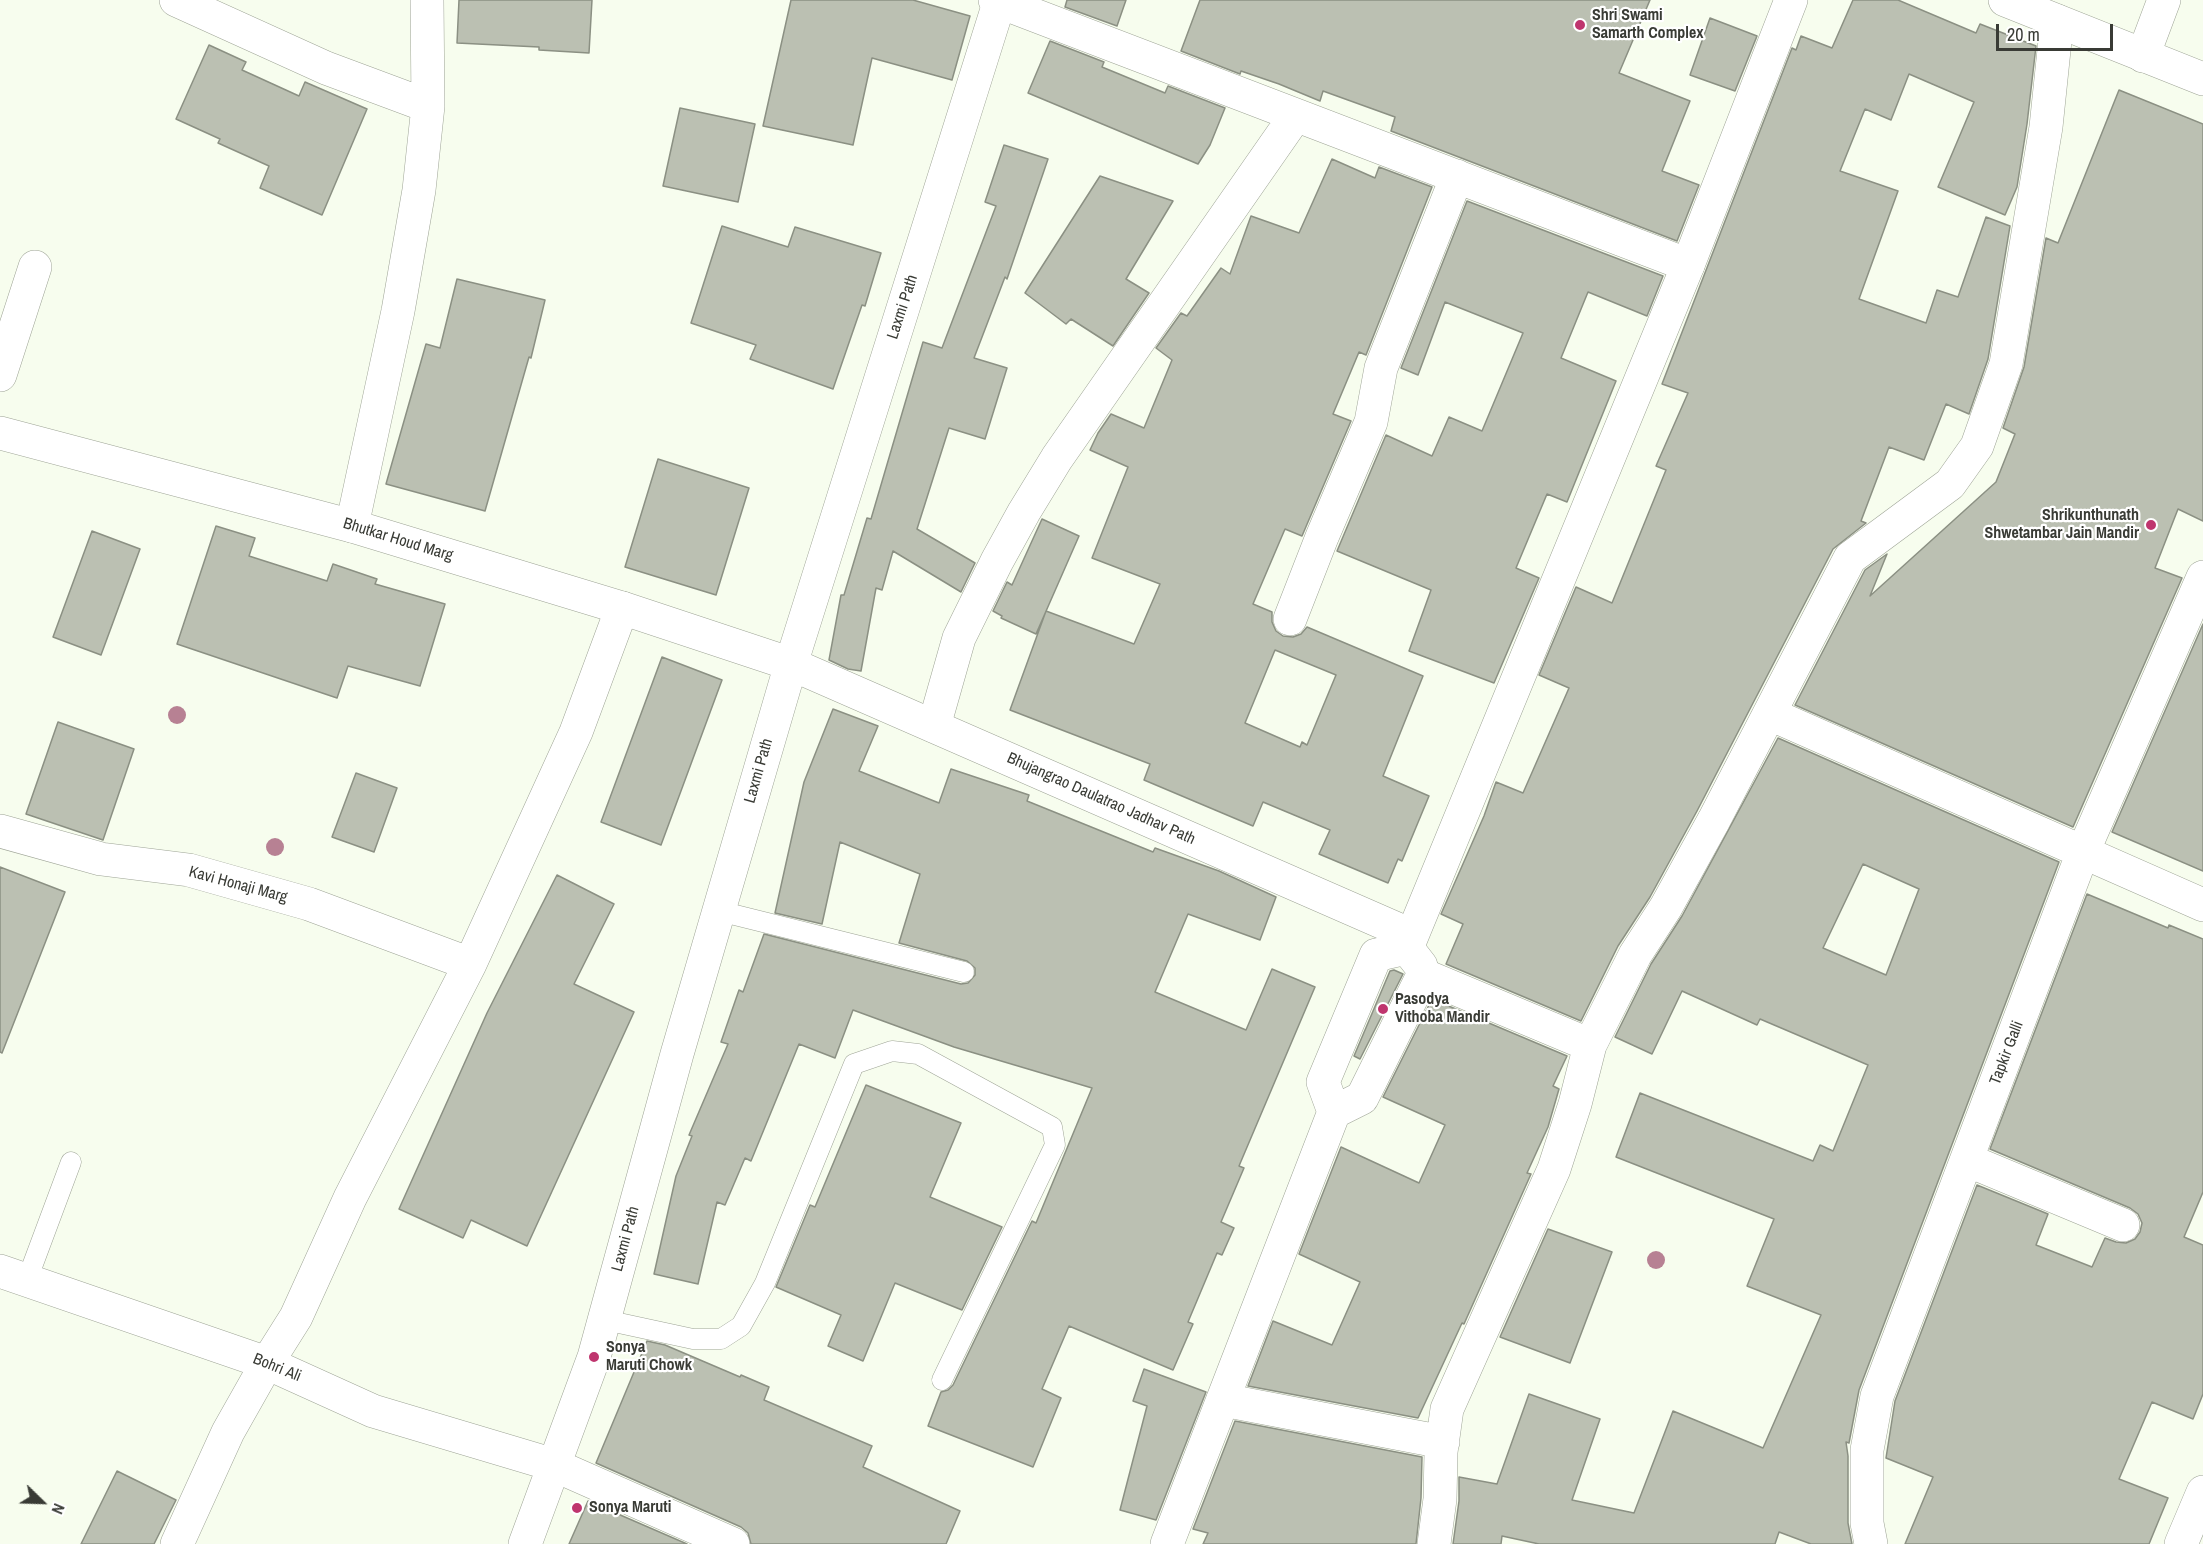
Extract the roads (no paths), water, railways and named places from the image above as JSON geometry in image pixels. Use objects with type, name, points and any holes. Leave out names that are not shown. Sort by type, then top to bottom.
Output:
[{"type":"main road","points":[[176,0],[326,68],[428,106]]},
{"type":"main road","points":[[352,526],[398,311],[419,190],[428,106],[427,0]]},
{"type":"main road","points":[[1334,1112],[1362,1098],[1414,952],[1688,265],[1791,0]]},
{"type":"main road","points":[[2005,0],[2203,79]]},
{"type":"main road","points":[[2143,56],[2164,0]]},
{"type":"main road","points":[[998,1],[1688,265]]},
{"type":"main road","name":"Laxmi Path","points":[[525,1544],[594,1357],[674,1065],[791,664],[998,1]]},
{"type":"main road","points":[[1434,1544],[1447,1409],[1554,1169],[1575,1104],[1590,1045],[1635,956],[1666,907],[1770,714],[1850,558],[1950,484],[1977,446],[2006,364],[2046,127],[2057,21]]},
{"type":"main road","points":[[934,726],[959,638],[1024,512],[1057,458],[1296,115]]},
{"type":"main road","points":[[1290,619],[1371,422],[1381,368],[1456,176]]},
{"type":"main road","points":[[0,375],[35,267]]},
{"type":"main road","name":"Bhutkar Houd Marg","points":[[0,433],[352,526],[622,608],[791,664]]},
{"type":"main road","name":"Tapkir Galli","points":[[1871,1544],[1867,1523],[1867,1450],[1877,1396],[2083,852],[2203,577]]},
{"type":"main road","points":[[177,1544],[228,1432],[296,1317],[350,1197],[470,963],[576,732],[622,608]]},
{"type":"main road","name":"Bhujangrao Daulatrao Jadhav Path","points":[[791,664],[934,726],[1414,952],[1590,1045]]},
{"type":"main road","points":[[1770,714],[2203,905]]},
{"type":"main road","name":"Kavi Honaji Marg","points":[[0,831],[101,859],[200,873],[309,904],[470,963]]},
{"type":"main road","points":[[1167,1544],[1334,1112],[1323,1082],[1376,955],[1414,952]]},
{"type":"main road","points":[[1967,1160],[2123,1226]]},
{"type":"main road","name":"Bohri Ali","points":[[13,1275],[267,1363],[373,1411],[554,1465],[733,1544]]},
{"type":"main road","points":[[1223,1400],[1443,1442]]},
{"type":"main road","points":[[2185,1542],[2203,1492]]},
{"type":"lane","points":[[719,911],[964,972]]},
{"type":"lane","points":[[605,1320],[693,1339],[721,1339],[741,1326],[765,1283],[854,1064],[892,1051],[918,1054],[1052,1126],[1054,1145],[942,1380]]},
{"type":"lane","points":[[13,1275],[71,1162]]},
{"type":"place","name":"Shri Swami Samarth Complex","points":[[1580,25]]},
{"type":"place","name":"Shrikunthunath Shwetambar Jain Mandir","points":[[2151,525]]},
{"type":"place","name":"Pasodya Vithoba Mandir","points":[[1383,1009]]},
{"type":"place","name":"Sonya Maruti Chowk","points":[[594,1357]]},
{"type":"place","name":"Sonya Maruti","points":[[577,1508]]}]
